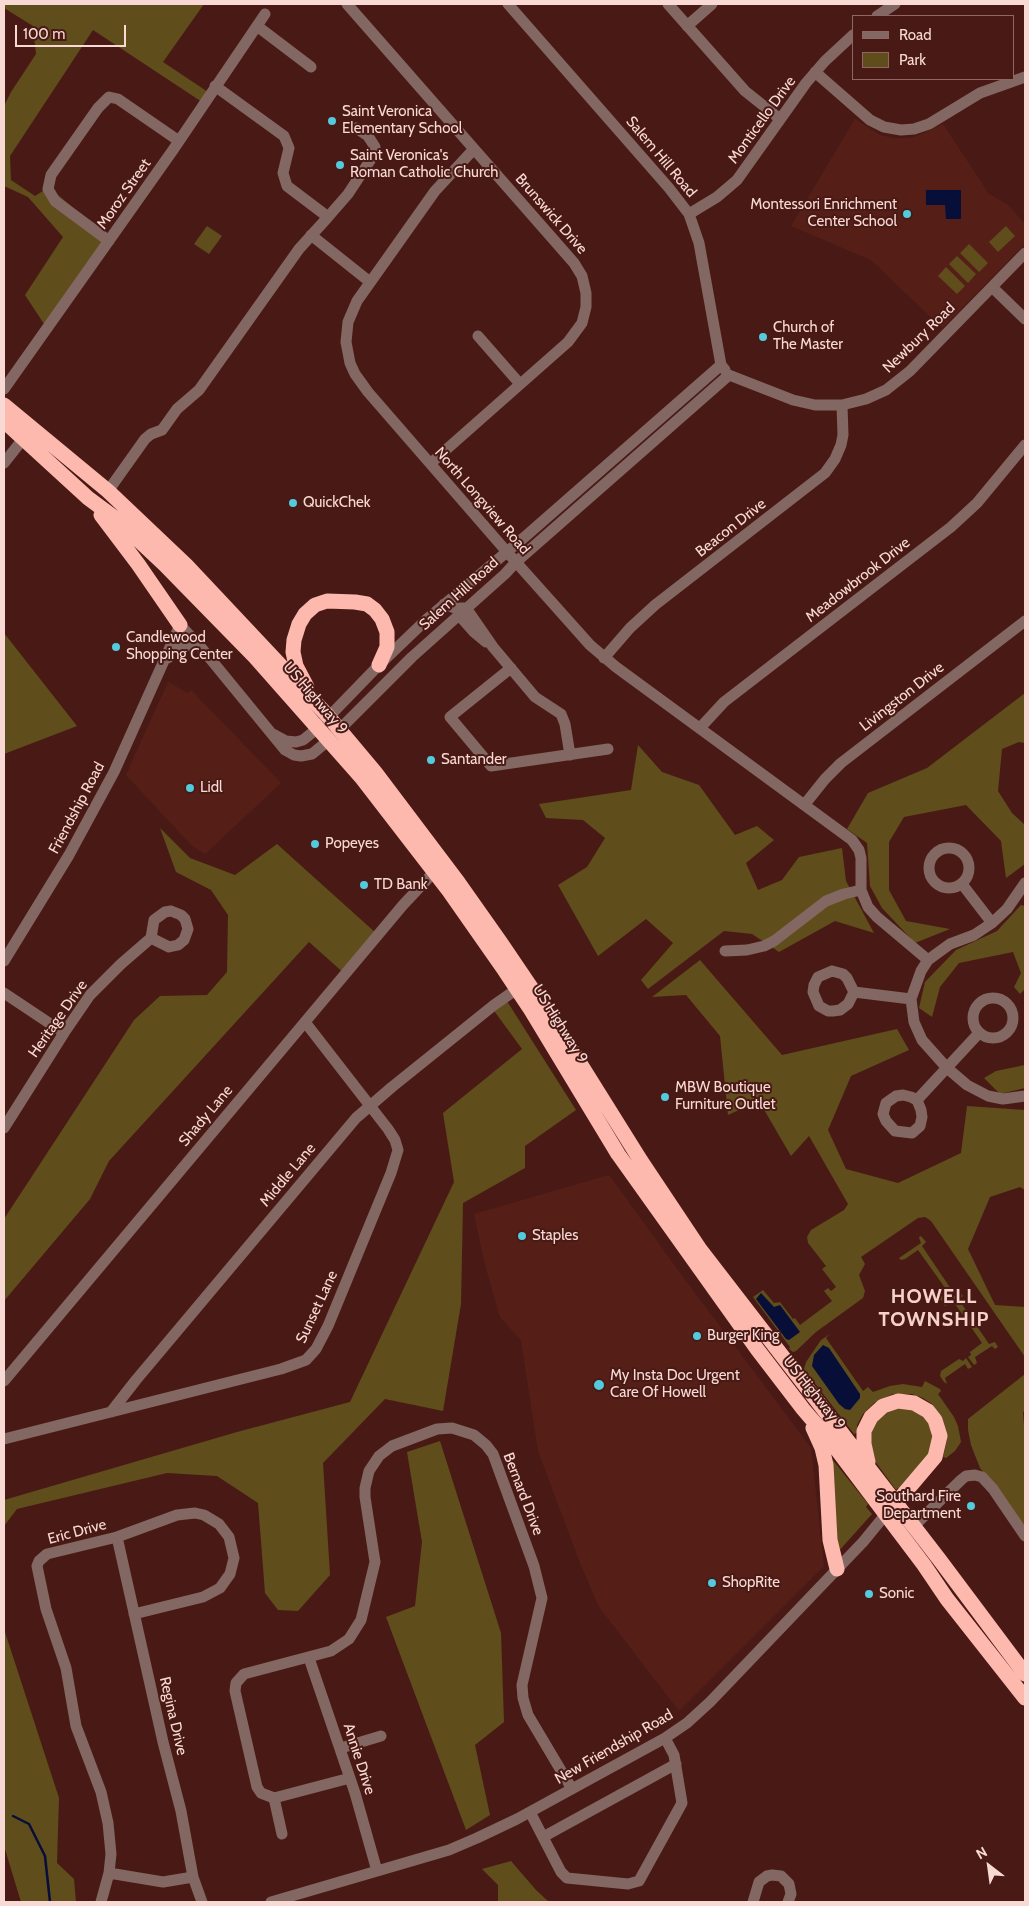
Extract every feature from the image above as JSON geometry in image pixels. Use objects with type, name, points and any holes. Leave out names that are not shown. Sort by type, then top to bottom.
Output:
[{"type":"highway","name":"US Highway 9","points":[[4,405],[108,491],[186,565],[325,712],[380,779],[501,942],[551,1017],[645,1168],[700,1248],[871,1471],[891,1508],[947,1598],[1025,1698]]},
{"type":"highway","name":"US Highway 9","points":[[4,422],[88,498],[115,518],[164,564],[256,657],[356,771],[434,872],[518,989],[618,1154],[757,1349],[832,1443],[891,1508],[914,1526],[1024,1669]]},
{"type":"highway","points":[[88,498],[121,540],[180,625]]},
{"type":"highway","points":[[325,712],[299,671],[293,652],[294,640],[299,624],[305,614],[315,605],[327,601],[355,602],[367,604],[375,610],[382,619],[387,632],[388,642],[379,665]]},
{"type":"highway","points":[[871,1471],[865,1454],[863,1437],[868,1421],[874,1413],[883,1406],[898,1401],[914,1403],[928,1411],[939,1429],[940,1442],[938,1451],[931,1464],[891,1508]]},
{"type":"highway","points":[[803,1409],[822,1448],[826,1465],[830,1540],[838,1569]]},
{"type":"street","name":"Brunswick Drive","points":[[347,4],[574,264],[584,283],[586,307],[582,323],[576,333],[430,463]]},
{"type":"street","name":"Salem Hill Road","points":[[180,625],[199,645],[285,750],[300,756],[312,754],[329,740],[412,657],[462,611],[729,375],[721,365],[699,243],[688,214],[669,188],[508,4]]},
{"type":"street","points":[[668,4],[745,91],[780,119]]},
{"type":"street","points":[[687,26],[712,4]]},
{"type":"street","points":[[878,15],[895,4]]},
{"type":"street","name":"Moroz Street","points":[[4,389],[179,141],[265,14]]},
{"type":"street","points":[[257,26],[311,67]]},
{"type":"street","name":"Monticello Drive","points":[[688,214],[717,197],[737,180],[815,72],[852,36]]},
{"type":"street","points":[[815,72],[870,120],[901,130],[914,129],[929,124],[980,93],[1025,77]]},
{"type":"street","points":[[215,86],[286,139],[289,148],[283,173],[286,186],[328,217]]},
{"type":"street","points":[[109,241],[55,201],[51,196],[48,185],[50,175],[98,108],[110,96],[118,99],[179,141]]},
{"type":"street","points":[[108,491],[145,439],[151,434],[162,430],[177,409],[199,390],[294,256],[348,194],[375,153],[375,147],[368,136],[356,128]]},
{"type":"street","name":"North Longview Road","points":[[474,149],[435,191],[357,301],[348,322],[346,342],[350,363],[355,374],[368,392],[590,645],[604,658],[805,804],[856,844],[861,858],[861,890]]},
{"type":"street","points":[[311,235],[370,282]]},
{"type":"street","name":"Newbury Road","points":[[729,375],[794,400],[815,405],[842,405],[866,399],[893,385],[910,371],[1025,254]]},
{"type":"street","points":[[992,287],[1025,319]]},
{"type":"street","points":[[478,336],[520,384]]},
{"type":"street","name":"Salem Hill Road","points":[[269,732],[286,741],[296,742],[303,740],[318,728],[325,712],[444,604],[507,552],[721,365]]},
{"type":"street","name":"Beacon Drive","points":[[604,658],[630,628],[655,605],[825,473],[835,460],[841,445],[843,434],[842,405]]},
{"type":"street","points":[[4,462],[22,440]]},
{"type":"street","name":"Meadowbrook Drive","points":[[700,728],[724,702],[951,527],[983,496],[1025,446]]},
{"type":"street","points":[[444,604],[462,611],[535,696],[561,714],[565,724],[570,755]]},
{"type":"street","name":"Livingston Drive","points":[[805,804],[841,763],[1025,621]]},
{"type":"street","name":"Friendship Road","points":[[4,961],[74,848],[114,772],[180,625]]},
{"type":"street","name":"Friendship Road","points":[[163,662],[181,646],[199,645]]},
{"type":"street","points":[[511,668],[450,717],[491,766],[608,749]]},
{"type":"street","name":"Shady Lane","points":[[4,1381],[403,905],[434,872]]},
{"type":"street","points":[[1025,883],[1007,909],[992,923],[974,935],[950,944],[928,960],[921,971],[911,999],[914,1022],[922,1040],[947,1068],[967,1085],[988,1096],[1003,1098],[1025,1096]]},
{"type":"street","points":[[962,884],[992,923]]},
{"type":"street","points":[[725,951],[747,950],[764,946],[774,941],[826,902],[844,894],[861,890],[868,906],[877,917],[928,960]]},
{"type":"street","name":"Heritage Drive","points":[[4,1128],[64,1033],[100,984],[150,938]]},
{"type":"street","name":"Middle Lane","points":[[111,1412],[356,1118],[494,1005],[518,989]]},
{"type":"street","points":[[854,992],[911,999]]},
{"type":"street","points":[[4,993],[64,1033]]},
{"type":"street","name":"Sunset Lane","points":[[4,1439],[282,1369],[311,1356],[328,1326],[391,1173],[397,1153],[395,1140],[305,1022]]},
{"type":"street","points":[[917,1100],[979,1033]]},
{"type":"street","name":"Bernard Drive","points":[[274,1798],[264,1795],[257,1786],[235,1691],[236,1683],[244,1674],[331,1651],[341,1646],[355,1632],[361,1620],[375,1562],[365,1497],[366,1478],[372,1465],[379,1456],[392,1446],[437,1429],[452,1428],[474,1435],[486,1445],[494,1458],[541,1592],[541,1607],[522,1685],[523,1698],[526,1709],[572,1789]]},
{"type":"street","points":[[914,1526],[961,1480],[966,1476],[975,1474],[982,1478],[993,1490],[1025,1536]]},
{"type":"street","name":"New Friendship Road","points":[[271,1902],[284,1901],[448,1850],[530,1812],[664,1738],[687,1723],[710,1702],[838,1569],[891,1508]]},
{"type":"street","name":"Eric Drive","points":[[101,1902],[109,1873],[110,1842],[104,1804],[76,1726],[66,1668],[46,1609],[37,1566],[39,1561],[47,1554],[117,1537],[177,1515],[195,1513],[212,1519],[225,1530],[232,1544],[234,1558],[230,1574],[220,1588],[203,1597],[134,1614]]},
{"type":"street","name":"Regina Drive","points":[[117,1537],[163,1742],[181,1811],[193,1877],[202,1902]]},
{"type":"street","name":"Annie Drive","points":[[309,1658],[350,1778],[377,1871]]},
{"type":"street","points":[[340,1748],[382,1736]]},
{"type":"street","points":[[530,1812],[561,1872],[567,1878],[628,1884],[639,1881],[682,1803],[673,1751],[664,1738]]},
{"type":"street","points":[[543,1837],[676,1764]]},
{"type":"street","points":[[282,1834],[274,1798],[350,1778]]},
{"type":"street","points":[[109,1873],[163,1882],[193,1877]]},
{"type":"street","points":[[753,1902],[759,1882],[762,1878],[772,1875],[781,1876],[789,1884],[791,1894],[788,1902]]},
{"type":"shaded area","name":"Montessori Enrichment Center School","points":[[855,119],[880,135],[894,138],[910,138],[943,124],[989,194],[1007,204],[1025,224],[1025,244],[942,328],[871,260],[791,226]]},
{"type":"shaded area","points":[[926,190],[961,190],[961,219],[946,219],[945,205],[926,205]]},
{"type":"shaded area","points":[[168,682],[188,693],[191,690],[281,783],[205,854],[191,845],[126,775]]},
{"type":"shaded area","points":[[609,1175],[811,1448],[824,1566],[679,1711],[599,1607],[580,1563],[538,1451],[521,1340],[500,1317],[485,1265],[474,1214]]},
{"type":"shaded area","points":[[761,1293],[774,1307],[780,1305],[800,1332],[789,1340],[786,1339],[756,1299]]},
{"type":"shaded area","points":[[823,1345],[829,1348],[860,1394],[860,1398],[850,1410],[845,1409],[839,1404],[812,1366],[814,1355]]},
{"type":"green space","points":[[4,4],[204,4],[163,62],[211,94],[205,104],[93,30],[10,156],[11,180],[35,196],[49,187],[109,239],[46,327],[25,295],[63,237],[28,197],[4,186],[4,106],[36,54],[33,26],[4,8]]},
{"type":"green space","points":[[207,226],[222,236],[209,254],[194,244]]},
{"type":"green space","points":[[1006,226],[1015,236],[998,252],[989,242]]},
{"type":"green space","points":[[969,244],[988,263],[979,272],[960,253]]},
{"type":"green space","points":[[957,256],[976,274],[968,283],[949,264]]},
{"type":"green space","points":[[946,267],[965,286],[957,294],[938,276]]},
{"type":"green space","points":[[4,633],[77,726],[4,754]]},
{"type":"green space","points":[[1025,693],[1025,743],[1019,742],[1002,749],[998,791],[1012,813],[1025,825],[1025,864],[1006,878],[1001,841],[966,805],[904,817],[889,842],[889,890],[906,921],[950,929],[915,943],[882,908],[870,886],[867,843],[847,829],[868,793],[927,768]]},
{"type":"green space","points":[[638,745],[662,772],[699,785],[735,835],[757,826],[774,840],[746,863],[758,890],[782,880],[799,857],[842,848],[846,881],[874,933],[835,921],[779,952],[752,934],[724,931],[648,989],[641,980],[673,943],[646,919],[598,956],[558,885],[587,867],[605,838],[583,820],[546,818],[539,804],[631,790]]},
{"type":"green space","points":[[160,828],[190,858],[235,875],[277,844],[377,934],[346,975],[309,942],[109,1161],[90,1199],[4,1301],[4,1219],[134,1020],[160,996],[207,995],[227,972],[228,915],[211,890],[176,872]]},
{"type":"green space","points":[[1021,905],[1025,906],[1025,989],[1020,994],[1014,987],[1021,973],[1013,952],[959,963],[940,987],[932,1017],[919,1008],[925,982],[956,950],[997,931]]},
{"type":"green space","points":[[700,960],[782,1055],[897,1029],[909,1050],[851,1076],[828,1130],[846,1169],[898,1183],[961,1153],[967,1106],[1025,1110],[1025,1190],[1020,1187],[990,1197],[968,1249],[995,1305],[1025,1307],[1025,1357],[931,1221],[925,1217],[918,1218],[861,1257],[865,1264],[859,1275],[865,1291],[863,1298],[816,1332],[796,1351],[793,1352],[789,1349],[790,1347],[753,1297],[763,1290],[774,1303],[780,1302],[800,1325],[832,1301],[824,1291],[828,1288],[831,1291],[836,1287],[822,1269],[826,1266],[808,1243],[807,1237],[811,1230],[844,1210],[848,1204],[809,1136],[791,1156],[759,1101],[728,1115],[720,1036],[686,995],[652,997]]},
{"type":"green space","points":[[505,998],[576,1110],[525,1146],[525,1168],[463,1203],[461,1304],[443,1411],[385,1399],[323,1463],[330,1575],[298,1611],[278,1610],[265,1593],[258,1503],[217,1476],[167,1473],[17,1509],[4,1526],[4,1500],[237,1432],[350,1402],[454,1182],[443,1113],[522,1049],[492,1008]]},
{"type":"green space","points":[[1025,1065],[1025,1088],[1000,1094],[984,1078],[996,1071]]},
{"type":"green space","points":[[920,1236],[926,1242],[922,1246],[953,1292],[941,1301],[939,1298],[948,1292],[918,1250],[905,1259],[901,1260],[899,1258],[921,1243]]},
{"type":"green space","points":[[960,1292],[963,1296],[959,1300],[989,1344],[995,1342],[998,1347],[995,1349],[992,1346],[975,1357],[977,1363],[974,1365],[968,1357],[971,1355],[970,1352],[982,1343],[953,1301],[945,1306],[943,1304]]},
{"type":"green space","points":[[830,1334],[826,1338],[863,1391],[868,1387],[873,1392],[903,1384],[922,1387],[925,1381],[940,1389],[941,1391],[938,1394],[958,1426],[961,1442],[955,1451],[946,1458],[943,1457],[947,1440],[942,1418],[932,1404],[912,1394],[893,1394],[874,1403],[863,1414],[857,1425],[857,1433],[854,1434],[804,1369],[806,1362],[821,1340]]},
{"type":"green space","points":[[966,1358],[972,1367],[968,1369],[965,1364],[945,1378],[947,1384],[944,1382],[940,1376],[941,1371],[959,1359],[963,1361]]},
{"type":"green space","points":[[1025,1374],[1025,1411],[1023,1412],[1025,1439],[1025,1531],[1010,1507],[980,1468],[971,1445],[968,1419]]},
{"type":"green space","points":[[904,1405],[931,1421],[935,1448],[900,1490],[898,1488],[896,1490],[872,1457],[868,1446],[875,1417]]},
{"type":"green space","points":[[440,1441],[501,1633],[504,1722],[475,1745],[490,1815],[466,1830],[386,1617],[415,1606],[422,1542],[407,1452]]},
{"type":"green space","points":[[832,1459],[868,1504],[866,1507],[872,1514],[837,1553]]},
{"type":"green space","points":[[4,1629],[59,1798],[57,1863],[74,1879],[76,1902],[21,1902],[4,1846]]},
{"type":"green space","points":[[511,1861],[549,1902],[498,1902],[498,1885],[482,1869]]},
{"type":"waterway","points":[[13,1816],[29,1824],[45,1856],[50,1902]]},
{"type":"place","name":"Saint Veronica Elementary School","points":[[332,121]]},
{"type":"place","name":"Saint Veronica's Roman Catholic Church","points":[[340,165]]},
{"type":"place","name":"Montessori Enrichment Center School","points":[[907,214]]},
{"type":"place","name":"Church of The Master","points":[[763,337]]},
{"type":"place","name":"QuickChek","points":[[293,503]]},
{"type":"place","name":"Candlewood Shopping Center","points":[[116,647]]},
{"type":"place","name":"Santander","points":[[431,760]]},
{"type":"place","name":"Lidl","points":[[190,788]]},
{"type":"place","name":"Popeyes","points":[[315,844]]},
{"type":"place","name":"TD Bank","points":[[364,885]]},
{"type":"place","name":"MBW Boutique Furniture Outlet","points":[[665,1097]]},
{"type":"place","name":"Staples","points":[[522,1236]]},
{"type":"place","name":"Burger King","points":[[697,1336]]},
{"type":"place","name":"My Insta Doc Urgent Care Of Howell","points":[[599,1385]]},
{"type":"place","name":"Southard Fire Department","points":[[971,1506]]},
{"type":"place","name":"ShopRite","points":[[712,1583]]},
{"type":"place","name":"Sonic","points":[[869,1594]]},
{"type":"district","name":"HOWELL TOWNSHIP","points":[[934,1308]]}]
